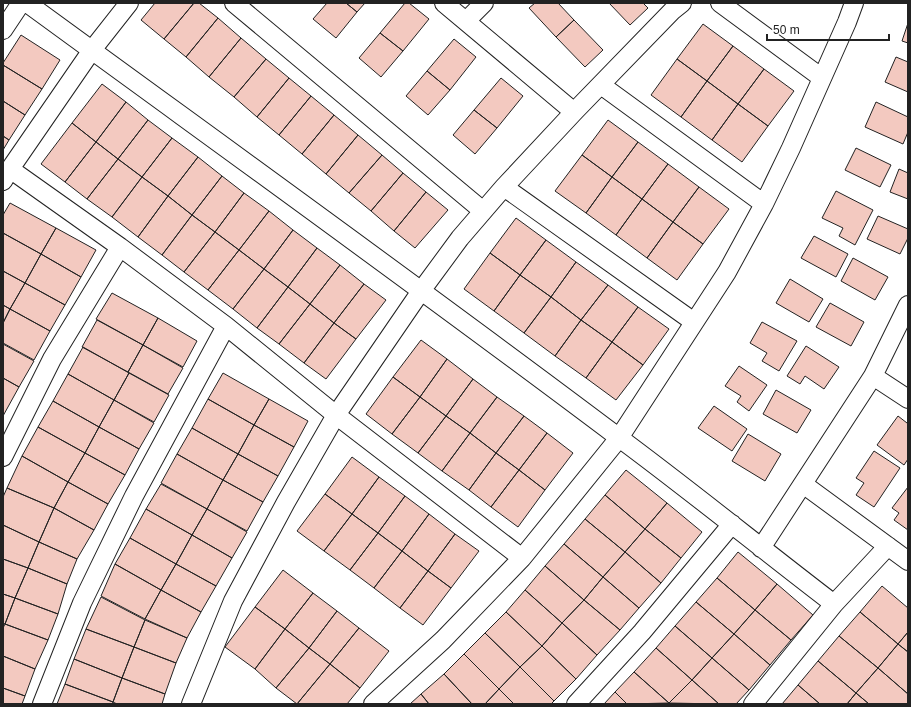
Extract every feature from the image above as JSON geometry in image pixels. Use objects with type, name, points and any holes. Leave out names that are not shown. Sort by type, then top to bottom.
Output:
[{"type":"street","points":[[3,30],[21,3]]},
{"type":"street","points":[[27,3],[620,438],[834,604]]},
{"type":"street","points":[[129,3],[92,50],[7,175],[120,247],[226,326],[336,416],[522,558]]},
{"type":"street","points":[[234,3],[483,211]]},
{"type":"street","points":[[444,3],[574,112]]},
{"type":"street","points":[[466,21],[484,3]]},
{"type":"street","points":[[191,704],[233,601],[286,502],[336,416],[421,291],[460,238],[504,187],[574,112],[682,3]]},
{"type":"street","points":[[720,3],[822,78]]},
{"type":"street","points":[[373,704],[443,640],[522,558],[620,438],[727,272],[764,204],[791,148],[854,3]]},
{"type":"street","points":[[601,85],[764,204]]},
{"type":"street","points":[[504,187],[694,322]]},
{"type":"street","points":[[3,457],[52,359],[120,247]]},
{"type":"street","points":[[761,548],[873,376],[908,305]]},
{"type":"street","points":[[42,704],[85,596],[134,496],[226,326]]},
{"type":"street","points":[[873,376],[908,399]]},
{"type":"street","points":[[803,484],[908,561]]},
{"type":"street","points":[[576,704],[642,632],[732,524]]},
{"type":"street","points":[[753,704],[834,604],[888,546]]},
{"type":"building","points":[[155,3],[194,3],[164,39],[141,20]]},
{"type":"building","points":[[194,3],[199,3],[218,18],[186,57],[164,39]]},
{"type":"building","points":[[327,3],[346,3],[357,12],[336,38],[313,19]]},
{"type":"building","points":[[346,3],[365,3],[357,12]]},
{"type":"building","points":[[405,3],[409,3],[429,19],[403,51],[380,33]]},
{"type":"building","points":[[535,3],[558,3],[574,20],[556,37],[529,8]]},
{"type":"building","points":[[609,3],[643,3],[648,8],[630,25]]},
{"type":"building","points":[[218,18],[241,38],[209,77],[186,57]]},
{"type":"building","points":[[574,20],[603,50],[585,67],[556,37]]},
{"type":"building","points":[[908,23],[908,43],[902,41]]},
{"type":"building","points":[[703,24],[733,46],[707,81],[677,59]]},
{"type":"building","points":[[380,33],[403,51],[381,77],[359,58]]},
{"type":"building","points":[[21,35],[60,60],[42,89],[3,65]]},
{"type":"building","points":[[241,38],[266,59],[234,97],[209,77]]},
{"type":"building","points":[[454,39],[476,57],[450,90],[427,71]]},
{"type":"building","points":[[733,46],[764,69],[738,104],[707,81]]},
{"type":"building","points":[[896,57],[908,62],[908,92],[885,82]]},
{"type":"building","points":[[266,59],[289,78],[257,117],[234,97]]},
{"type":"building","points":[[677,59],[707,81],[681,117],[651,95]]},
{"type":"building","points":[[3,65],[42,89],[25,115],[3,101]]},
{"type":"building","points":[[764,69],[794,91],[768,126],[738,104]]},
{"type":"building","points":[[427,71],[450,90],[428,115],[406,96]]},
{"type":"building","points":[[289,78],[311,96],[279,135],[257,117]]},
{"type":"building","points":[[501,78],[523,96],[497,128],[474,110]]},
{"type":"building","points":[[707,81],[738,104],[712,140],[681,117]]},
{"type":"building","points":[[102,84],[126,102],[96,142],[72,123]]},
{"type":"building","points":[[311,96],[334,115],[302,154],[279,135]]},
{"type":"building","points":[[3,101],[25,115],[9,140],[3,136]]},
{"type":"building","points":[[126,102],[148,120],[118,159],[96,142]]},
{"type":"building","points":[[876,102],[908,117],[908,132],[903,144],[865,127]]},
{"type":"building","points":[[738,104],[768,126],[742,162],[712,140]]},
{"type":"building","points":[[474,110],[497,128],[475,154],[453,135]]},
{"type":"building","points":[[334,115],[358,135],[326,174],[302,154]]},
{"type":"building","points":[[148,120],[172,138],[142,177],[118,159]]},
{"type":"building","points":[[608,120],[638,142],[612,177],[582,155]]},
{"type":"building","points":[[72,123],[96,142],[65,182],[41,164]]},
{"type":"building","points":[[358,135],[382,155],[349,193],[326,174]]},
{"type":"building","points":[[3,136],[9,140],[3,150]]},
{"type":"building","points":[[172,138],[198,157],[168,196],[142,177]]},
{"type":"building","points":[[96,142],[118,159],[87,199],[65,182]]},
{"type":"building","points":[[638,142],[668,164],[642,199],[612,177]]},
{"type":"building","points":[[856,148],[891,165],[880,187],[845,170]]},
{"type":"building","points":[[382,155],[403,173],[371,211],[349,193]]},
{"type":"building","points":[[582,155],[612,177],[586,213],[555,191]]},
{"type":"building","points":[[198,157],[222,176],[192,215],[168,196]]},
{"type":"building","points":[[118,159],[142,177],[112,217],[87,199]]},
{"type":"building","points":[[668,164],[699,187],[673,222],[642,199]]},
{"type":"building","points":[[899,169],[908,173],[908,199],[890,192]]},
{"type":"building","points":[[403,173],[426,192],[394,231],[371,211]]},
{"type":"building","points":[[222,176],[244,193],[215,232],[192,215]]},
{"type":"building","points":[[142,177],[168,196],[138,237],[112,217]]},
{"type":"building","points":[[612,177],[642,199],[616,235],[586,213]]},
{"type":"building","points":[[699,187],[729,209],[703,244],[673,222]]},
{"type":"building","points":[[836,191],[873,210],[855,245],[839,236],[843,228],[822,218]]},
{"type":"building","points":[[426,192],[448,210],[415,248],[394,231]]},
{"type":"building","points":[[244,193],[269,211],[239,250],[215,232]]},
{"type":"building","points":[[168,196],[192,215],[162,255],[138,237]]},
{"type":"building","points":[[642,199],[673,222],[647,258],[616,235]]},
{"type":"building","points":[[10,203],[56,228],[41,254],[3,233],[3,215]]},
{"type":"building","points":[[269,211],[293,230],[264,269],[239,250]]},
{"type":"building","points":[[192,215],[215,232],[184,272],[162,255]]},
{"type":"building","points":[[878,216],[908,229],[908,238],[900,254],[867,239]]},
{"type":"building","points":[[516,218],[546,240],[520,275],[490,253]]},
{"type":"building","points":[[673,222],[703,244],[677,280],[647,258]]},
{"type":"building","points":[[56,228],[96,250],[81,277],[41,254]]},
{"type":"building","points":[[293,230],[317,248],[288,287],[264,269]]},
{"type":"building","points":[[215,232],[239,250],[208,290],[184,272]]},
{"type":"building","points":[[3,233],[41,254],[25,283],[3,271]]},
{"type":"building","points":[[814,236],[848,254],[836,277],[801,258]]},
{"type":"building","points":[[546,240],[576,262],[551,297],[520,275]]},
{"type":"building","points":[[317,248],[340,265],[310,304],[288,287]]},
{"type":"building","points":[[239,250],[264,269],[233,309],[208,290]]},
{"type":"building","points":[[490,253],[520,275],[494,311],[464,289]]},
{"type":"building","points":[[41,254],[81,277],[65,305],[25,283]]},
{"type":"building","points":[[853,258],[888,277],[875,300],[841,281]]},
{"type":"building","points":[[576,262],[608,285],[581,320],[551,297]]},
{"type":"building","points":[[340,265],[364,284],[334,323],[310,304]]},
{"type":"building","points":[[264,269],[288,287],[257,328],[233,309]]},
{"type":"building","points":[[3,271],[25,283],[10,309],[3,305]]},
{"type":"building","points":[[520,275],[551,297],[524,333],[494,311]]},
{"type":"building","points":[[790,279],[823,299],[809,322],[776,303]]},
{"type":"building","points":[[25,283],[65,305],[50,331],[10,309]]},
{"type":"building","points":[[364,284],[386,300],[356,339],[334,323]]},
{"type":"building","points":[[608,285],[638,307],[612,342],[581,320]]},
{"type":"building","points":[[288,287],[310,304],[279,344],[257,328]]},
{"type":"building","points":[[112,293],[158,318],[143,345],[96,319]]},
{"type":"building","points":[[551,297],[581,320],[555,356],[524,333]]},
{"type":"building","points":[[830,303],[864,322],[851,346],[816,327]]},
{"type":"building","points":[[310,304],[334,323],[304,363],[279,344]]},
{"type":"building","points":[[3,305],[10,309],[3,323]]},
{"type":"building","points":[[638,307],[669,329],[643,365],[612,342]]},
{"type":"building","points":[[10,309],[50,331],[34,360],[3,343],[3,323]]},
{"type":"building","points":[[158,318],[197,341],[183,367],[143,345]]},
{"type":"building","points":[[97,320],[143,345],[128,372],[82,347]]},
{"type":"building","points":[[581,320],[612,342],[586,378],[555,356]]},
{"type":"building","points":[[762,322],[797,341],[779,371],[762,361],[767,353],[750,343]]},
{"type":"building","points":[[334,323],[356,339],[326,379],[304,363]]},
{"type":"building","points":[[421,340],[447,359],[420,397],[393,377]]},
{"type":"building","points":[[612,342],[643,365],[616,400],[586,378]]},
{"type":"building","points":[[3,344],[34,361],[19,387],[3,378]]},
{"type":"building","points":[[143,345],[183,368],[168,394],[128,372]]},
{"type":"building","points":[[806,346],[839,367],[824,389],[805,376],[800,384],[787,376]]},
{"type":"building","points":[[83,347],[129,373],[114,400],[68,374]]},
{"type":"building","points":[[447,359],[473,379],[446,416],[420,397]]},
{"type":"building","points":[[739,366],[767,385],[749,411],[737,402],[741,396],[725,386]]},
{"type":"building","points":[[129,373],[169,395],[154,422],[114,400]]},
{"type":"building","points":[[223,373],[269,399],[254,425],[208,399]]},
{"type":"building","points":[[68,374],[114,400],[99,427],[53,401]]},
{"type":"building","points":[[393,377],[420,397],[392,434],[366,414]]},
{"type":"building","points":[[3,378],[19,387],[3,416]]},
{"type":"building","points":[[473,379],[497,397],[470,433],[446,416]]},
{"type":"building","points":[[776,390],[811,410],[797,433],[763,414]]},
{"type":"building","points":[[420,397],[446,416],[418,453],[392,434]]},
{"type":"building","points":[[497,397],[524,416],[496,453],[470,433]]},
{"type":"building","points":[[208,399],[254,425],[238,454],[192,428]]},
{"type":"building","points":[[269,399],[308,421],[294,447],[254,425]]},
{"type":"building","points":[[114,400],[154,423],[139,449],[99,427]]},
{"type":"building","points":[[53,401],[99,427],[85,453],[38,427]]},
{"type":"building","points":[[714,406],[747,429],[732,451],[698,428]]},
{"type":"building","points":[[446,416],[470,433],[442,471],[418,453]]},
{"type":"building","points":[[524,416],[547,433],[519,470],[496,453]]},
{"type":"building","points":[[898,416],[907,423],[908,422],[908,459],[904,465],[877,445]]},
{"type":"building","points":[[254,425],[294,447],[278,476],[238,454]]},
{"type":"building","points":[[38,427],[85,453],[68,482],[22,456]]},
{"type":"building","points":[[99,427],[139,449],[125,475],[85,453]]},
{"type":"building","points":[[192,428],[238,454],[223,480],[177,454]]},
{"type":"building","points":[[470,433],[496,453],[469,490],[442,471]]},
{"type":"building","points":[[547,433],[573,453],[545,490],[519,470]]},
{"type":"building","points":[[748,434],[781,454],[765,481],[732,461]]},
{"type":"building","points":[[874,451],[900,468],[874,507],[856,495],[864,483],[856,478]]},
{"type":"building","points":[[85,453],[125,475],[108,504],[68,482]]},
{"type":"building","points":[[496,453],[519,470],[491,507],[469,490]]},
{"type":"building","points":[[177,454],[223,480],[207,509],[161,483]]},
{"type":"building","points":[[238,454],[278,476],[263,502],[223,480]]},
{"type":"building","points":[[22,456],[68,482],[54,508],[7,488]]},
{"type":"building","points":[[352,457],[379,477],[352,514],[325,494]]},
{"type":"building","points":[[519,470],[545,490],[518,527],[491,507]]},
{"type":"building","points":[[626,470],[667,503],[645,529],[605,495]]},
{"type":"building","points":[[379,477],[405,496],[378,533],[352,514]]},
{"type":"building","points":[[223,480],[263,502],[247,531],[207,509]]},
{"type":"building","points":[[68,482],[108,504],[94,530],[54,508]]},
{"type":"building","points":[[161,484],[207,509],[192,535],[146,509]]},
{"type":"building","points":[[908,487],[908,530],[894,520],[899,513],[892,508]]},
{"type":"building","points":[[7,488],[54,508],[39,542],[3,525],[3,497]]},
{"type":"building","points":[[325,494],[352,514],[324,551],[297,531]]},
{"type":"building","points":[[605,495],[645,529],[625,552],[585,519]]},
{"type":"building","points":[[405,496],[429,514],[402,551],[378,533]]},
{"type":"building","points":[[667,503],[702,532],[681,558],[645,529]]},
{"type":"building","points":[[54,508],[94,530],[77,559],[39,542]]},
{"type":"building","points":[[146,509],[192,535],[176,564],[130,538]]},
{"type":"building","points":[[207,509],[247,532],[232,558],[192,535]]},
{"type":"building","points":[[352,514],[378,533],[350,570],[324,551]]},
{"type":"building","points":[[429,514],[455,534],[428,571],[402,551]]},
{"type":"building","points":[[585,519],[625,552],[603,577],[564,544]]},
{"type":"building","points":[[3,525],[39,542],[28,568],[3,559]]},
{"type":"building","points":[[645,529],[681,558],[661,583],[625,552]]},
{"type":"building","points":[[378,533],[402,551],[374,588],[350,570]]},
{"type":"building","points":[[455,534],[479,551],[451,588],[428,571]]},
{"type":"building","points":[[192,535],[232,558],[216,586],[176,564]]},
{"type":"building","points":[[130,538],[176,564],[161,590],[115,564]]},
{"type":"building","points":[[39,542],[77,559],[67,584],[28,568]]},
{"type":"building","points":[[564,544],[603,577],[584,600],[545,566]]},
{"type":"building","points":[[402,551],[428,571],[400,608],[374,588]]},
{"type":"building","points":[[625,552],[661,583],[639,608],[603,577]]},
{"type":"building","points":[[738,552],[777,584],[755,610],[717,578]]},
{"type":"building","points":[[3,559],[28,568],[15,598],[3,594]]},
{"type":"building","points":[[115,564],[161,590],[145,619],[101,596]]},
{"type":"building","points":[[176,564],[216,586],[201,612],[161,590]]},
{"type":"building","points":[[545,566],[584,600],[562,623],[525,590]]},
{"type":"building","points":[[28,568],[67,584],[58,614],[15,598]]},
{"type":"building","points":[[283,570],[313,593],[285,629],[255,607]]},
{"type":"building","points":[[428,571],[451,588],[423,625],[400,608]]},
{"type":"building","points":[[603,577],[639,608],[620,630],[584,600]]},
{"type":"building","points":[[717,578],[755,610],[734,634],[696,602]]},
{"type":"building","points":[[777,584],[813,615],[791,640],[755,610]]},
{"type":"building","points":[[882,586],[908,608],[908,632],[898,644],[860,612]]},
{"type":"building","points":[[161,590],[201,612],[187,638],[145,619]]},
{"type":"building","points":[[525,590],[562,623],[542,646],[506,612]]},
{"type":"building","points":[[313,593],[337,611],[309,648],[285,629]]},
{"type":"building","points":[[3,594],[15,598],[5,624],[3,623]]},
{"type":"building","points":[[101,597],[145,620],[134,647],[86,629]]},
{"type":"building","points":[[15,598],[58,614],[48,640],[5,624]]},
{"type":"building","points":[[584,600],[620,630],[597,655],[562,623]]},
{"type":"building","points":[[696,602],[734,634],[712,658],[675,626]]},
{"type":"building","points":[[255,607],[285,629],[255,669],[225,647]]},
{"type":"building","points":[[755,610],[791,640],[770,665],[734,634]]},
{"type":"building","points":[[337,611],[359,628],[330,664],[309,648]]},
{"type":"building","points":[[506,612],[542,646],[520,667],[485,633]]},
{"type":"building","points":[[860,612],[898,644],[878,668],[839,636]]},
{"type":"building","points":[[145,620],[187,638],[176,663],[134,647]]},
{"type":"building","points":[[562,623],[597,655],[576,679],[542,646]]},
{"type":"building","points":[[5,624],[48,640],[35,669],[3,656],[3,628]]},
{"type":"building","points":[[675,626],[712,658],[692,680],[656,648]]},
{"type":"building","points":[[359,628],[389,651],[360,688],[330,664]]},
{"type":"building","points":[[86,629],[134,647],[122,678],[74,659]]},
{"type":"building","points":[[285,629],[309,648],[276,688],[255,669]]},
{"type":"building","points":[[908,632],[908,652],[898,644]]},
{"type":"building","points":[[485,633],[520,667],[499,689],[464,654]]},
{"type":"building","points":[[734,634],[770,665],[749,690],[712,658]]},
{"type":"building","points":[[839,636],[878,668],[856,693],[818,661]]},
{"type":"building","points":[[898,644],[908,652],[908,694],[878,668]]},
{"type":"building","points":[[542,646],[576,679],[554,701],[520,667]]},
{"type":"building","points":[[134,647],[176,663],[165,694],[122,678]]},
{"type":"building","points":[[309,648],[330,664],[297,704],[276,688]]},
{"type":"building","points":[[656,648],[692,680],[669,703],[634,672]]},
{"type":"building","points":[[464,654],[499,689],[485,704],[472,704],[444,674]]},
{"type":"building","points":[[3,656],[35,669],[25,696],[3,688]]},
{"type":"building","points":[[712,658],[749,690],[736,704],[719,704],[692,680]]},
{"type":"building","points":[[74,659],[122,678],[113,702],[65,684]]},
{"type":"building","points":[[818,661],[856,693],[847,704],[820,704],[798,685]]},
{"type":"building","points":[[330,664],[360,688],[347,704],[297,704]]},
{"type":"building","points":[[520,667],[554,701],[551,704],[514,704],[499,689]]},
{"type":"building","points":[[878,668],[908,694],[908,704],[869,704],[856,693]]},
{"type":"building","points":[[634,672],[669,703],[627,704],[615,692]]},
{"type":"building","points":[[444,674],[472,704],[429,704],[421,694]]},
{"type":"building","points":[[122,678],[165,694],[162,704],[117,704],[113,702]]},
{"type":"building","points":[[692,680],[719,704],[669,703]]},
{"type":"building","points":[[65,684],[113,702],[112,704],[57,704]]},
{"type":"building","points":[[798,685],[820,704],[782,704]]},
{"type":"building","points":[[3,688],[25,696],[22,704],[3,704]]},
{"type":"building","points":[[499,689],[514,704],[485,704]]},
{"type":"building","points":[[615,692],[627,704],[604,704]]},
{"type":"building","points":[[856,693],[869,704],[847,704]]},
{"type":"building","points":[[421,694],[429,704],[410,704]]}]
